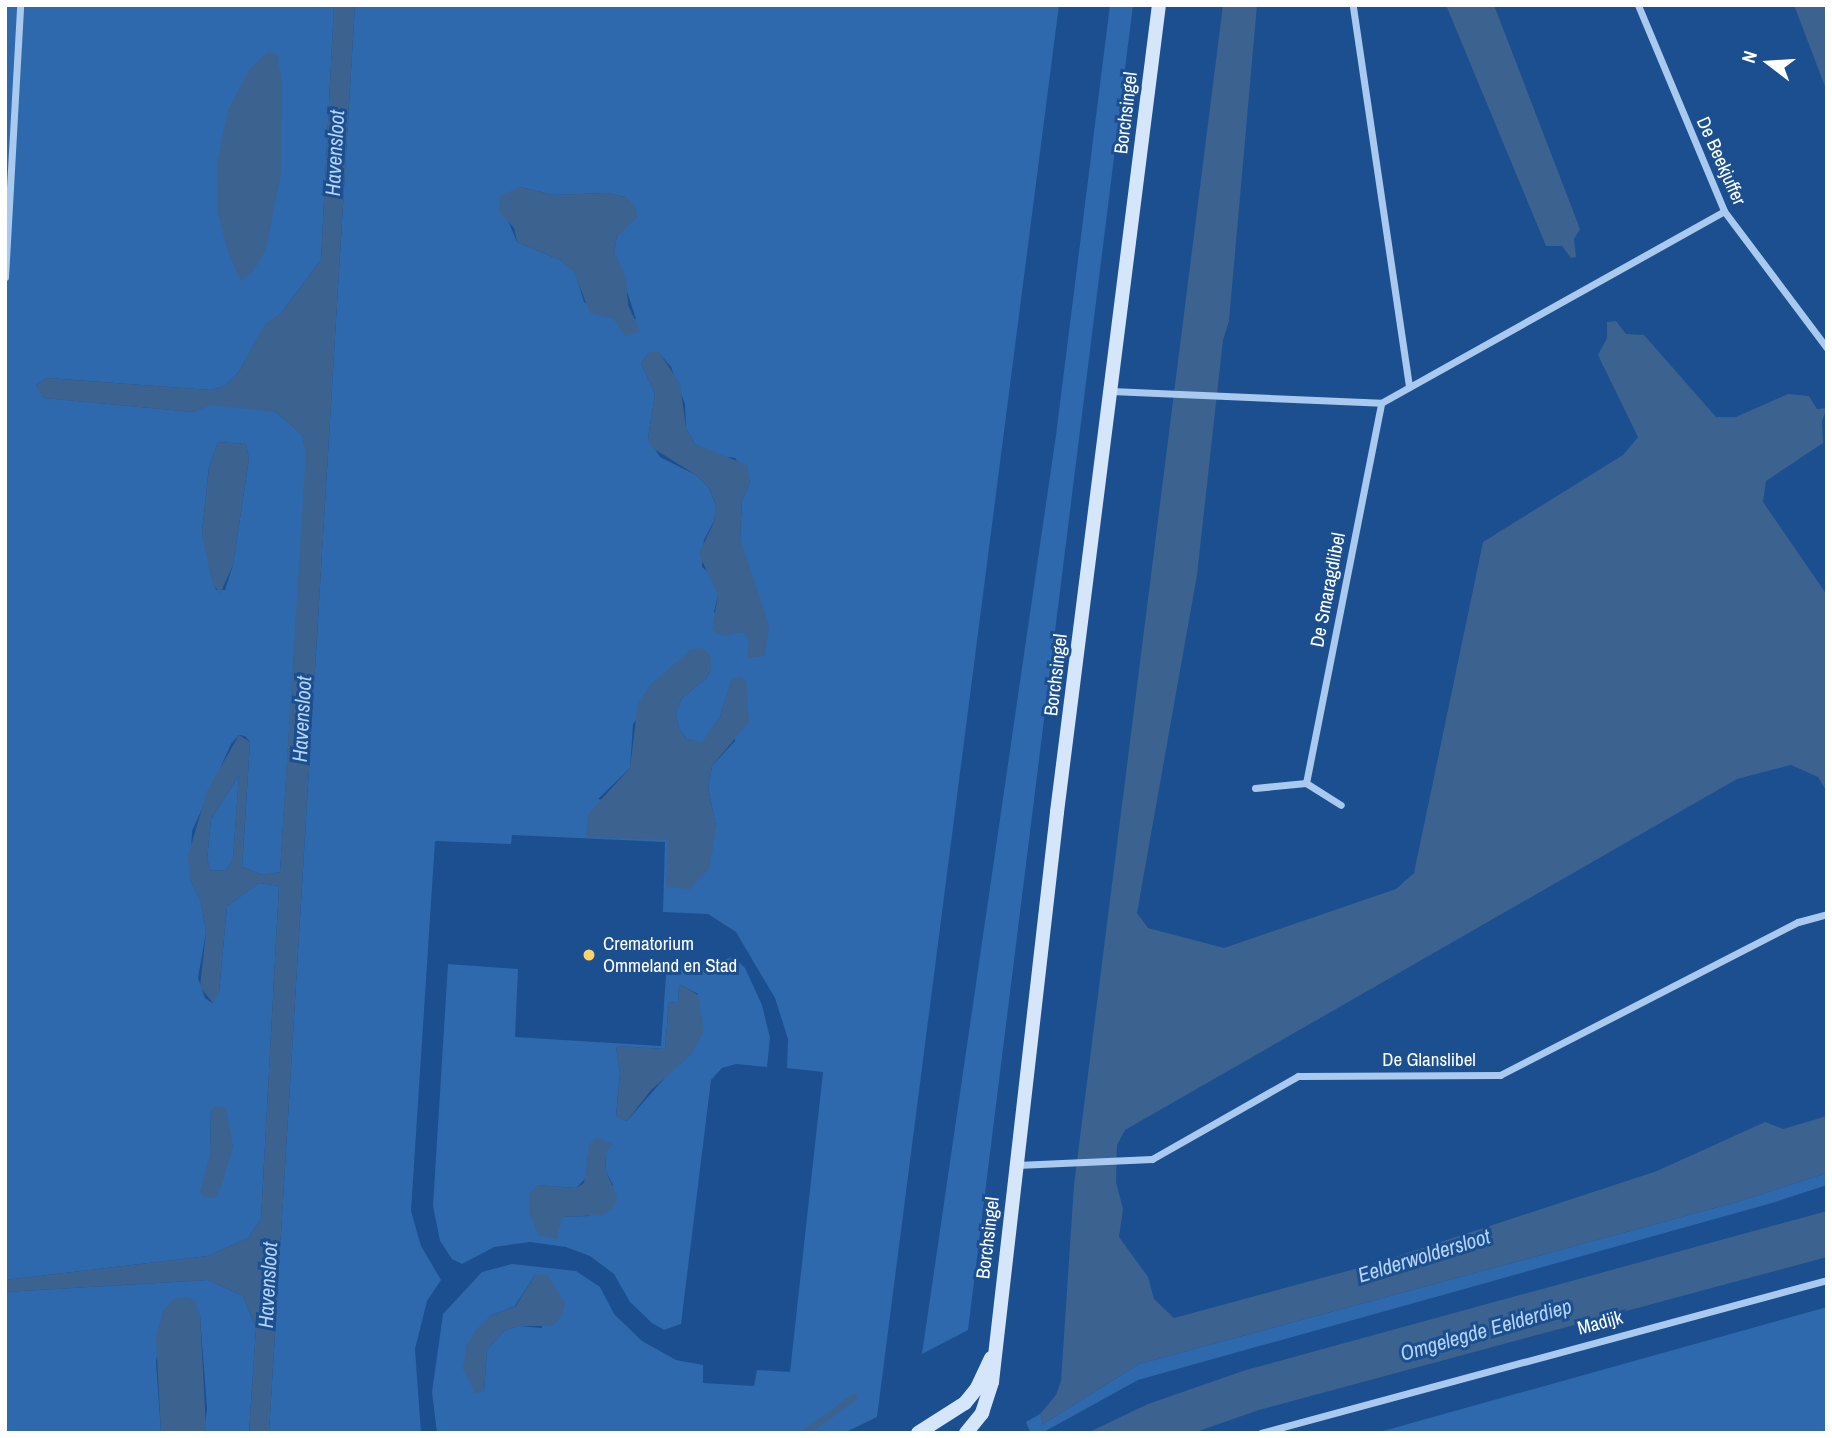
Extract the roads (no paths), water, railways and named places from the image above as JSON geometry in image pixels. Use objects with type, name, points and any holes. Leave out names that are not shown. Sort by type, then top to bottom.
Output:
[{"type":"main road","name":"Borchsingel","points":[[966,1433],[989,1397],[1159,5]]},
{"type":"main road","name":"Borchsingel","points":[[918,1433],[965,1403],[977,1388],[994,1350]]},
{"type":"street","points":[[5,277],[20,5]]},
{"type":"street","name":"De Beekjuffer","points":[[1639,5],[1724,211],[1827,348]]},
{"type":"street","points":[[1353,7],[1409,387]]},
{"type":"street","points":[[1111,391],[1381,402],[1724,211]]},
{"type":"street","name":"De Smaragdlibel","points":[[1306,783],[1381,402]]},
{"type":"street","points":[[1255,788],[1306,783],[1341,805]]},
{"type":"street","name":"De Glanslibel","points":[[1016,1165],[1133,1162],[1152,1159],[1298,1076],[1500,1075],[1798,922],[1827,914]]},
{"type":"street","name":"Madijk","points":[[1261,1433],[1827,1280]]},
{"type":"water","name":"Havensloot","points":[[334,5],[355,5],[269,1433],[249,1433],[256,1328],[243,1296],[208,1280],[5,1292],[5,1280],[208,1256],[248,1238],[261,1219],[279,886],[259,883],[227,906],[219,992],[213,1003],[200,987],[206,932],[201,902],[190,879],[188,856],[207,791],[239,735],[250,742],[242,867],[263,875],[280,872],[306,453],[302,435],[276,412],[210,405],[193,412],[43,398],[36,385],[47,378],[210,390],[225,386],[238,373],[265,324],[282,312],[321,260]],"holes":[[[239,775],[233,859],[226,871],[211,870],[207,860],[211,819]]]},
{"type":"water","points":[[1223,5],[1257,5],[1229,321],[1223,340],[1197,575],[1137,913],[1148,928],[1224,948],[1396,889],[1414,873],[1483,542],[1623,455],[1638,437],[1598,355],[1607,338],[1607,322],[1616,321],[1626,334],[1644,335],[1716,417],[1736,417],[1788,394],[1809,396],[1817,409],[1827,408],[1822,421],[1823,443],[1766,481],[1763,502],[1827,595],[1827,792],[1818,777],[1791,765],[1737,779],[1125,1130],[1117,1145],[1116,1182],[1123,1209],[1119,1237],[1148,1277],[1154,1299],[1174,1318],[1377,1263],[1657,1171],[1765,1122],[1783,1129],[1827,1116],[1827,1173],[1737,1202],[1139,1364],[1043,1424],[1040,1414],[1056,1395],[1061,1381],[1074,1185]]},
{"type":"water","points":[[1446,5],[1494,5],[1580,229],[1574,239],[1576,257],[1571,258],[1562,246],[1546,246]]},
{"type":"water","points":[[1794,5],[1827,5],[1827,91],[1826,89]]},
{"type":"water","points":[[268,52],[277,54],[282,84],[281,173],[266,249],[254,270],[241,281],[229,255],[218,213],[217,162],[228,111],[249,70]]},
{"type":"water","points":[[520,187],[554,195],[606,193],[626,197],[636,208],[637,218],[617,236],[614,251],[626,277],[628,305],[640,331],[625,337],[614,319],[590,313],[574,272],[560,260],[517,242],[514,228],[499,211],[500,196]]},
{"type":"water","points":[[650,352],[659,352],[680,384],[686,428],[695,444],[747,465],[750,482],[742,501],[740,538],[769,625],[765,656],[747,658],[749,641],[743,632],[724,636],[712,630],[718,595],[699,554],[714,522],[716,504],[709,488],[696,475],[651,447],[648,438],[655,394],[641,363]]},
{"type":"water","points":[[218,442],[246,444],[249,459],[233,565],[220,594],[212,582],[202,533],[209,467]]},
{"type":"water","points":[[703,648],[711,656],[711,669],[706,679],[681,699],[676,714],[679,729],[687,739],[702,742],[720,717],[731,680],[740,676],[746,681],[749,722],[712,766],[708,788],[716,826],[710,868],[690,889],[666,887],[668,840],[586,837],[588,814],[630,768],[638,703],[651,684],[691,650]]},
{"type":"water","points":[[679,984],[698,995],[704,1031],[692,1054],[651,1090],[627,1121],[616,1117],[620,1074],[616,1046],[665,1049],[669,1002],[678,1003]]},
{"type":"water","points":[[215,1106],[226,1108],[233,1147],[215,1198],[205,1198],[200,1192],[210,1155],[211,1110]]},
{"type":"water","points":[[596,1137],[613,1144],[605,1154],[606,1171],[617,1197],[613,1208],[603,1215],[562,1217],[556,1239],[538,1235],[530,1215],[529,1193],[537,1185],[576,1188],[584,1183],[589,1145]]},
{"type":"water","name":"Omgelegde Eelderdiep","points":[[1827,1211],[1827,1257],[1259,1410],[1193,1433],[1087,1433],[1148,1404],[1246,1370]]},
{"type":"water","points":[[547,1274],[565,1303],[562,1315],[553,1326],[519,1326],[504,1331],[487,1350],[484,1392],[475,1393],[463,1369],[466,1347],[477,1328],[490,1316],[516,1306],[535,1275]]},
{"type":"water","points":[[187,1297],[195,1300],[200,1316],[206,1428],[204,1433],[161,1433],[156,1336],[163,1311],[173,1299]]},
{"type":"waterway","name":"Eelderwoldersloot","points":[[804,1433],[853,1397]]},
{"type":"place","name":"Crematorium Ommeland en Stad","points":[[589,955]]}]
